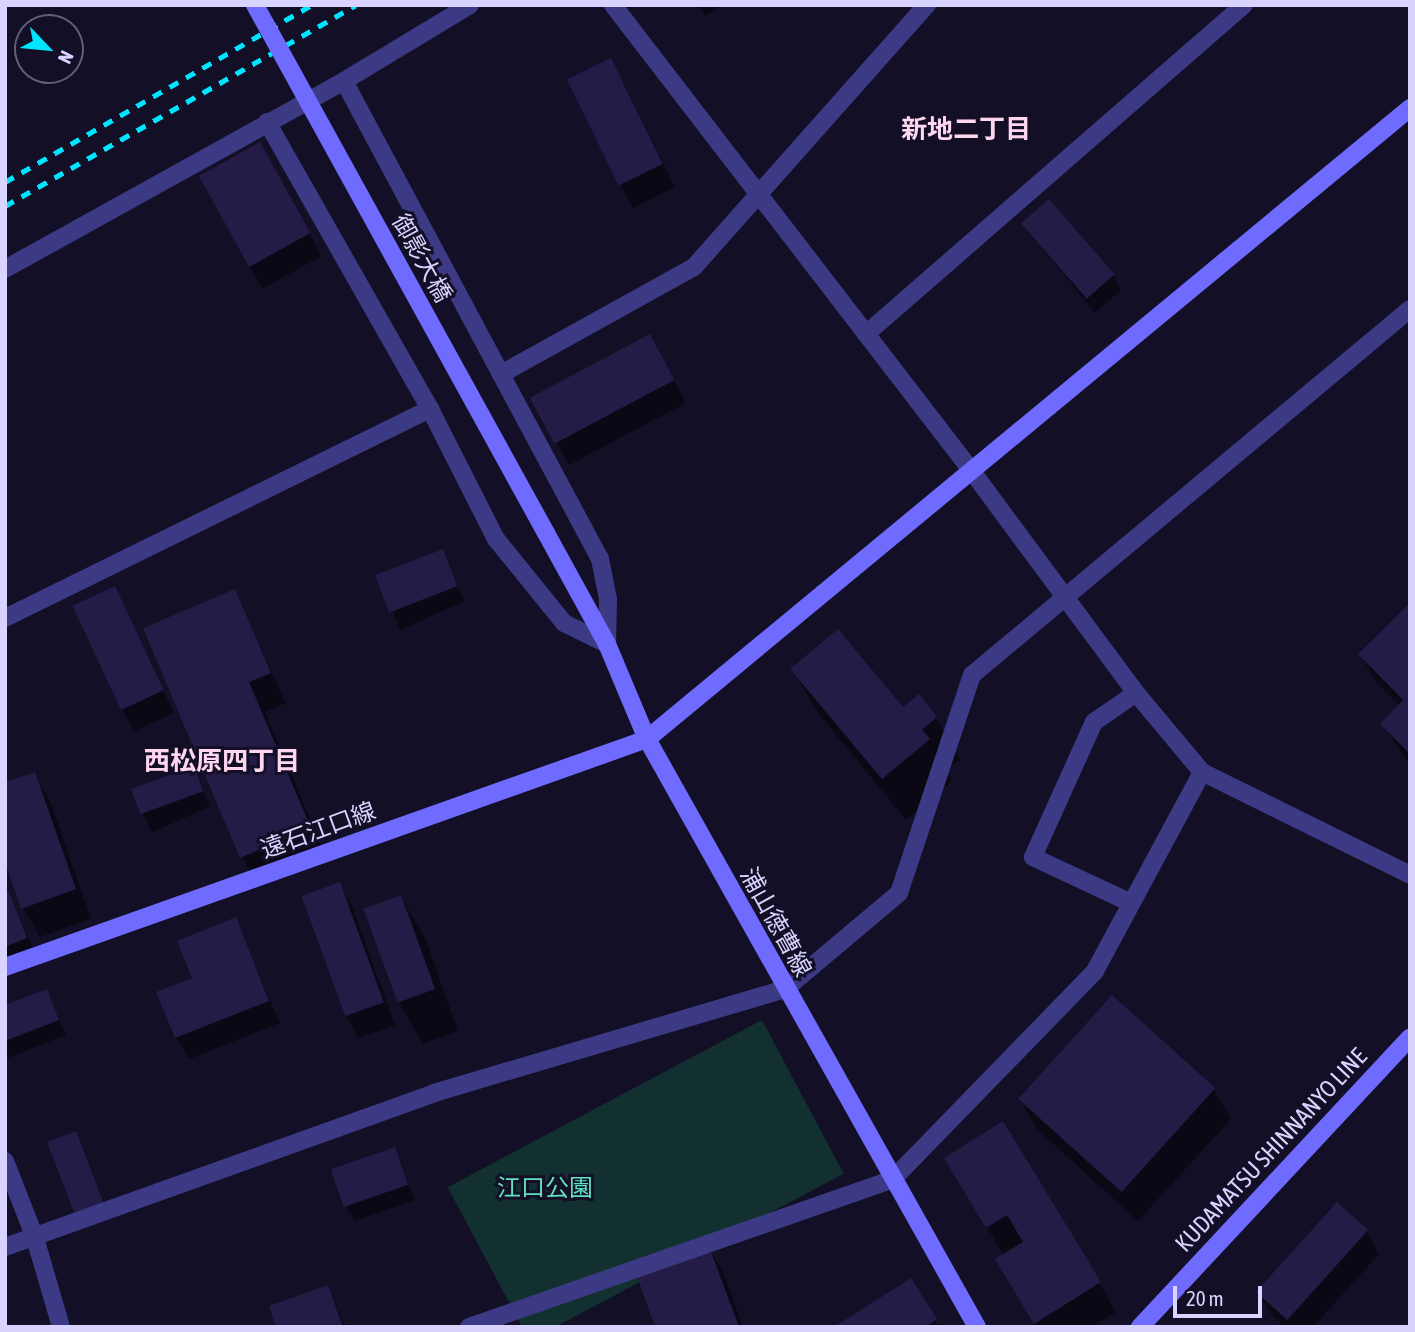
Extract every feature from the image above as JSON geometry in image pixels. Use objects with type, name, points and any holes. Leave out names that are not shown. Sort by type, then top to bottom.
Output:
[{"type":"street","name":"御影大橋","points":[[255,5],[546,533]]},
{"type":"street","points":[[5,269],[344,81],[470,5]]},
{"type":"street","points":[[613,5],[971,470],[1136,693],[1202,772],[1410,875]]},
{"type":"street","points":[[501,374],[694,267],[928,5]]},
{"type":"street","points":[[866,334],[1244,5]]},
{"type":"street","points":[[267,122],[430,409],[496,539],[534,590],[564,623],[607,644],[608,599],[600,559],[344,81]]},
{"type":"street","points":[[647,739],[1410,108]]},
{"type":"street","points":[[5,1247],[434,1093],[785,989],[899,893],[972,675],[1410,309]]},
{"type":"street","points":[[5,618],[430,409]]},
{"type":"street","name":"浦山徳曹線","points":[[546,533],[607,644],[647,739],[977,1327]]},
{"type":"street","points":[[1129,902],[1033,857],[1094,722],[1136,693]]},
{"type":"street","name":"遠石江口線","points":[[5,967],[647,739]]},
{"type":"street","points":[[469,1327],[893,1179],[1094,971],[1129,902],[1202,772]]},
{"type":"street","name":"KUDAMATSU SHINNANYO LINE","points":[[1140,1327],[1410,1037]]},
{"type":"street","points":[[5,1161],[35,1238],[61,1327]]},
{"type":"green space","name":"江口公園","points":[[762,1020],[844,1174],[555,1327],[522,1327],[448,1187]]},
{"type":"building","points":[[611,58],[663,164],[619,186],[567,79]]},
{"type":"building","points":[[260,142],[310,233],[249,267],[199,176]]},
{"type":"building","points":[[1049,199],[1115,274],[1087,299],[1021,223]]},
{"type":"building","points":[[650,334],[674,380],[554,444],[530,398]]},
{"type":"building","points":[[443,549],[457,586],[389,613],[375,575]]},
{"type":"building","points":[[115,586],[164,690],[121,710],[72,606]]},
{"type":"building","points":[[235,589],[271,673],[249,682],[311,828],[240,858],[143,628]]},
{"type":"building","points":[[1410,603],[1410,754],[1380,724],[1403,700],[1358,654]]},
{"type":"building","points":[[838,629],[903,707],[919,694],[937,717],[922,730],[930,739],[882,779],[790,669]]},
{"type":"building","points":[[194,766],[203,791],[140,814],[131,789]]},
{"type":"building","points":[[35,772],[76,889],[21,909],[5,862],[5,782]]},
{"type":"building","points":[[340,882],[384,1002],[345,1016],[301,896]]},
{"type":"building","points":[[9,892],[27,938],[5,947],[5,893]]},
{"type":"building","points":[[401,895],[435,989],[398,1003],[363,909]]},
{"type":"building","points":[[236,917],[269,1001],[175,1038],[156,992],[192,978],[177,941]]},
{"type":"building","points":[[47,989],[59,1020],[5,1041],[5,1005]]},
{"type":"building","points":[[1112,995],[1215,1088],[1122,1192],[1018,1099]]},
{"type":"building","points":[[1003,1121],[1101,1282],[1034,1324],[995,1259],[1023,1242],[1007,1215],[986,1228],[944,1158]]},
{"type":"building","points":[[76,1131],[104,1203],[75,1214],[47,1142]]},
{"type":"building","points":[[395,1147],[408,1185],[344,1207],[331,1169]]},
{"type":"building","points":[[1337,1202],[1368,1230],[1287,1320],[1256,1292]]},
{"type":"building","points":[[707,1241],[739,1327],[655,1327],[634,1268]]},
{"type":"building","points":[[911,1278],[937,1319],[926,1327],[834,1327]]},
{"type":"building","points":[[328,1285],[343,1327],[276,1327],[269,1306]]},
{"type":"railway","points":[[5,182],[311,5]]},
{"type":"railway","points":[[5,206],[356,5]]},
{"type":"district","name":"新地二丁目","points":[[966,130]]},
{"type":"district","name":"西松原四丁目","points":[[222,762]]}]
